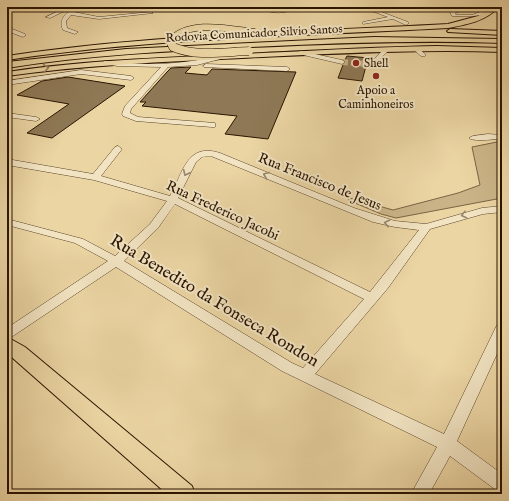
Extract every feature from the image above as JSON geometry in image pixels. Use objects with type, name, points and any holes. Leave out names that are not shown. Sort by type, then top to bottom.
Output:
[{"type":"highway","points":[[136,47],[273,35]]},
{"type":"highway","name":"Rodovia Comunicador Silvio Santos","points":[[7,61],[136,47],[381,36],[502,40]]},
{"type":"highway","name":"Rodovia Comunicador Silvio Santos","points":[[7,65],[59,57],[125,51],[416,38],[502,40]]},
{"type":"main road","points":[[416,29],[462,23],[490,12],[495,7]]},
{"type":"main road","points":[[7,58],[60,50],[142,42],[453,27],[491,20],[502,30]]},
{"type":"main road","points":[[295,34],[198,28],[175,35],[170,41],[173,47],[187,52],[424,46],[502,50]]},
{"type":"main road","points":[[398,30],[502,33]]},
{"type":"main road","points":[[7,74],[61,66],[103,63],[387,48],[502,50]]},
{"type":"main road","points":[[7,344],[19,352],[184,494]]},
{"type":"street","points":[[7,7],[29,7]]},
{"type":"street","points":[[48,17],[71,7]]},
{"type":"street","points":[[74,32],[66,30],[64,20],[70,13],[80,7]]},
{"type":"street","points":[[264,7],[268,10],[284,10],[296,7]]},
{"type":"street","points":[[379,7],[370,10],[403,22],[385,24]]},
{"type":"street","points":[[462,23],[463,20],[452,12],[470,7]]},
{"type":"street","points":[[458,16],[472,16],[495,7]]},
{"type":"street","points":[[70,13],[93,18],[151,13]]},
{"type":"street","points":[[365,23],[393,18]]},
{"type":"street","points":[[7,29],[23,35]]},
{"type":"street","points":[[368,64],[374,62],[387,48]]},
{"type":"street","points":[[415,48],[423,55]]},
{"type":"street","points":[[302,53],[342,62]]},
{"type":"street","points":[[103,63],[167,64],[213,60],[222,56]]},
{"type":"street","points":[[176,63],[200,66],[218,65],[287,69]]},
{"type":"street","points":[[7,83],[81,72],[128,80],[143,70],[144,64]]},
{"type":"street","points":[[167,64],[128,108],[126,114],[136,119],[212,125]]},
{"type":"street","points":[[9,117],[36,119]]},
{"type":"street","points":[[473,138],[488,136],[502,137]]},
{"type":"street","points":[[95,177],[118,149]]},
{"type":"street","name":"Rua Francisco de Jesus","points":[[172,199],[195,157],[205,154],[217,155],[377,220],[395,224],[426,226]]},
{"type":"street","name":"Rua Frederico Jacobi","points":[[7,162],[95,177],[172,199],[372,298]]},
{"type":"street","points":[[7,335],[38,312],[117,262],[154,226],[172,199]]},
{"type":"street","points":[[305,376],[372,298],[409,252],[426,226],[460,216],[502,209]]},
{"type":"street","name":"Rua Benedito da Fonseca Rondon","points":[[7,222],[79,241],[117,262],[305,376],[448,444],[502,484]]},
{"type":"street","points":[[420,494],[448,444],[502,329]]},
{"type":"shaded area","points":[[502,141],[502,198],[396,218],[381,214],[348,200],[350,198],[393,210],[458,193],[480,185],[472,147]]},
{"type":"building","points":[[347,56],[369,58],[364,63],[366,66],[362,81],[338,78],[343,65],[346,62],[345,60]]},
{"type":"building","points":[[191,67],[185,73],[207,75],[212,69],[296,72],[268,139],[225,134],[237,116],[142,106],[146,102],[140,102],[171,68]]},
{"type":"building","points":[[68,77],[125,86],[52,138],[27,133],[69,104],[17,95],[42,81]]},
{"type":"tunnel","points":[[342,62],[368,64]]},
{"type":"place","name":"Shell","points":[[356,63]]},
{"type":"place","name":"Apoio a Caminhoneiros","points":[[376,76]]}]
